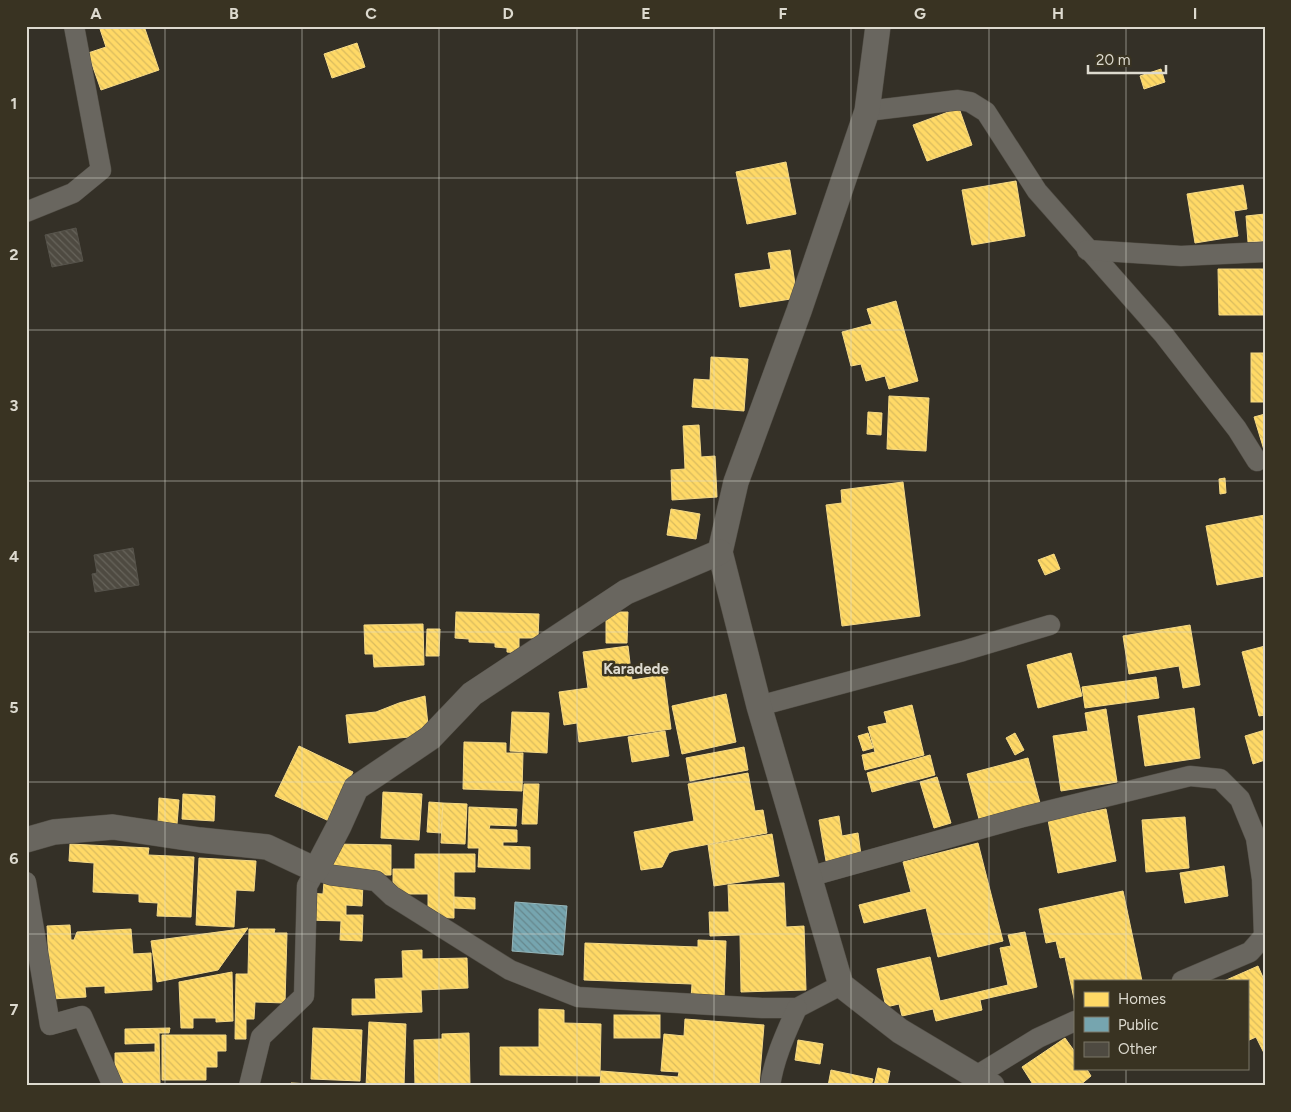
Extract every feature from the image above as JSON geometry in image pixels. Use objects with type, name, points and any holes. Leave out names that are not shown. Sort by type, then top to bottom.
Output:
[{"type":"street","points":[[26,212],[73,193],[101,170],[74,26]]},
{"type":"street","points":[[878,26],[867,111],[799,311],[736,482],[720,552],[759,706],[841,985],[900,1031],[984,1081],[1038,1038],[1074,1021]]},
{"type":"street","points":[[867,111],[958,100],[970,102],[986,112],[1037,191],[1087,250],[1125,289],[1164,335],[1237,429],[1257,461]]},
{"type":"street","points":[[1087,250],[1181,256],[1265,252]]},
{"type":"street","points":[[248,1086],[261,1037],[304,996],[307,886],[339,826],[356,788],[430,738],[472,694],[626,592],[720,552]]},
{"type":"street","points":[[759,706],[963,651],[1050,625]]},
{"type":"street","points":[[808,877],[1023,817],[1190,776],[1220,779],[1240,799],[1256,838],[1262,879],[1264,936],[1250,952],[1184,980]]},
{"type":"street","points":[[26,840],[54,832],[113,827],[200,840],[267,847],[331,876],[376,881],[392,896],[510,970],[578,997],[762,1008],[798,1008],[841,985]]},
{"type":"street","points":[[26,882],[50,1024],[82,1016],[113,1086]]},
{"type":"street","points":[[770,1086],[771,1073],[780,1045],[798,1008]]},
{"type":"building: Homes","points":[[99,26],[144,26],[159,70],[101,90],[88,53],[106,47]]},
{"type":"building: Homes","points":[[357,43],[365,67],[332,78],[324,54]]},
{"type":"building: Homes","points":[[1161,69],[1165,82],[1144,89],[1140,76]]},
{"type":"building: Homes","points":[[959,108],[972,145],[927,161],[913,125]]},
{"type":"building: Homes","points":[[786,162],[796,214],[747,224],[736,172]]},
{"type":"building: Homes","points":[[1016,181],[1025,236],[972,245],[962,190]]},
{"type":"building: Homes","points":[[1243,185],[1247,209],[1234,211],[1238,236],[1195,243],[1187,194]]},
{"type":"building: Homes","points":[[1265,214],[1265,241],[1248,242],[1246,216]]},
{"type":"building: Homes","points":[[790,250],[797,298],[740,307],[735,274],[771,269],[768,253]]},
{"type":"building: Homes","points":[[1218,269],[1265,269],[1265,315],[1219,315]]},
{"type":"building: Homes","points":[[896,301],[918,381],[889,389],[885,376],[866,381],[861,364],[851,366],[842,332],[872,324],[867,309]]},
{"type":"building: Homes","points":[[1251,353],[1265,353],[1265,402],[1251,402]]},
{"type":"building: Homes","points":[[711,357],[748,359],[744,411],[692,407],[694,379],[710,380]]},
{"type":"building: Homes","points":[[889,396],[929,398],[926,451],[887,449]]},
{"type":"building: Homes","points":[[868,412],[882,413],[881,435],[867,434]]},
{"type":"building: Homes","points":[[1265,414],[1265,450],[1264,450],[1254,417]]},
{"type":"building: Homes","points":[[699,425],[701,457],[715,456],[717,497],[672,500],[671,470],[685,469],[683,426]]},
{"type":"building: Homes","points":[[1225,478],[1226,493],[1220,494],[1219,479]]},
{"type":"building: Homes","points":[[903,482],[920,616],[842,626],[826,505],[842,503],[841,490]]},
{"type":"building: Homes","points":[[671,509],[700,514],[696,539],[667,535]]},
{"type":"building: Homes","points":[[1265,515],[1265,576],[1217,585],[1206,526]]},
{"type":"building: Homes","points":[[1054,554],[1060,569],[1045,575],[1038,560]]},
{"type":"building: Homes","points":[[456,612],[539,614],[538,638],[519,638],[519,653],[507,652],[507,648],[495,647],[495,643],[469,642],[469,639],[455,638]]},
{"type":"building: Homes","points":[[606,612],[628,612],[627,643],[606,643]]},
{"type":"building: Homes","points":[[423,624],[424,665],[374,667],[373,654],[365,654],[364,625]]},
{"type":"building: Homes","points":[[1190,625],[1200,685],[1183,688],[1179,666],[1129,674],[1123,636]]},
{"type":"building: Homes","points":[[427,629],[440,629],[439,656],[426,656]]},
{"type":"building: Homes","points":[[628,646],[632,680],[664,675],[671,729],[579,742],[577,723],[564,725],[559,692],[588,688],[583,652]]},
{"type":"building: Homes","points":[[1265,646],[1265,715],[1259,716],[1242,652]]},
{"type":"building: Homes","points":[[1071,653],[1082,696],[1038,708],[1027,665]]},
{"type":"building: Homes","points":[[1156,677],[1159,698],[1085,708],[1082,687]]},
{"type":"building: Homes","points":[[726,694],[736,742],[682,754],[672,706]]},
{"type":"building: Homes","points":[[425,696],[429,735],[349,743],[346,715],[376,712]]},
{"type":"building: Homes","points":[[912,705],[924,755],[865,770],[862,755],[875,752],[868,727],[887,723],[884,712]]},
{"type":"building: Homes","points":[[1194,708],[1200,758],[1145,766],[1138,716]]},
{"type":"building: Homes","points":[[1106,709],[1117,782],[1061,791],[1053,736],[1088,731],[1085,713]]},
{"type":"building: Homes","points":[[512,712],[549,713],[547,753],[510,751]]},
{"type":"building: Homes","points":[[1265,730],[1265,760],[1253,764],[1245,736]]},
{"type":"building: Homes","points":[[665,731],[669,756],[632,762],[628,737]]},
{"type":"building: Homes","points":[[868,733],[873,748],[863,751],[858,736]]},
{"type":"building: Homes","points":[[1015,733],[1024,750],[1015,755],[1006,738]]},
{"type":"building: Homes","points":[[464,742],[506,743],[506,753],[523,753],[522,791],[463,789]]},
{"type":"building: Homes","points":[[299,746],[353,772],[329,821],[275,796]]},
{"type":"building: Homes","points":[[744,747],[748,770],[690,781],[686,758]]},
{"type":"building: Homes","points":[[930,755],[935,775],[872,792],[867,773]]},
{"type":"building: Homes","points":[[1028,758],[1040,803],[979,819],[967,774]]},
{"type":"building: Homes","points":[[748,773],[755,811],[763,810],[767,833],[673,851],[669,853],[662,867],[641,870],[634,832],[694,821],[688,784]]},
{"type":"building: Homes","points":[[937,777],[951,823],[934,828],[920,782]]},
{"type":"building: Homes","points":[[524,784],[539,784],[537,824],[522,824]]},
{"type":"building: Homes","points":[[383,792],[422,794],[419,840],[381,838]]},
{"type":"building: Homes","points":[[183,794],[215,796],[214,821],[182,819]]},
{"type":"building: Homes","points":[[159,798],[179,800],[177,824],[158,822]]},
{"type":"building: Homes","points":[[429,802],[443,803],[441,833],[427,832]]},
{"type":"building: Homes","points":[[443,803],[467,804],[465,844],[441,843]]},
{"type":"building: Homes","points":[[469,807],[517,809],[516,826],[490,825],[489,829],[517,830],[517,842],[503,842],[503,846],[530,847],[530,869],[478,867],[479,848],[468,848]]},
{"type":"building: Homes","points":[[1106,809],[1116,861],[1058,873],[1048,820]]},
{"type":"building: Homes","points":[[839,816],[842,836],[858,833],[861,855],[826,861],[819,820]]},
{"type":"building: Homes","points":[[1185,817],[1189,868],[1146,872],[1142,820]]},
{"type":"building: Homes","points":[[772,834],[779,876],[714,886],[708,845]]},
{"type":"building: Homes","points":[[978,843],[1003,941],[938,957],[926,908],[864,923],[859,905],[911,892],[903,862]]},
{"type":"building: Homes","points":[[70,844],[149,848],[148,855],[194,857],[191,917],[157,916],[158,903],[139,902],[139,894],[93,892],[94,863],[69,861]]},
{"type":"building: Homes","points":[[333,844],[391,845],[391,875],[332,875]]},
{"type":"building: Homes","points":[[415,854],[475,854],[475,872],[454,872],[454,918],[428,917],[428,894],[393,894],[393,869],[415,869]]},
{"type":"building: Homes","points":[[199,858],[256,861],[254,891],[236,890],[234,927],[196,925]]},
{"type":"building: Homes","points":[[1224,866],[1228,896],[1185,903],[1180,873]]},
{"type":"building: Homes","points":[[324,882],[363,883],[362,906],[346,905],[346,915],[363,915],[362,941],[340,940],[341,921],[307,920],[308,893],[323,894]]},
{"type":"building: Homes","points":[[784,883],[786,927],[804,926],[806,990],[741,992],[740,935],[710,936],[709,912],[729,912],[728,885]]},
{"type":"building: Homes","points":[[1123,891],[1142,980],[1074,980],[1074,998],[1065,957],[1060,958],[1056,941],[1046,943],[1039,909]]},
{"type":"building: Homes","points":[[454,897],[475,898],[475,909],[454,908]]},
{"type":"building: Homes","points":[[70,925],[71,940],[74,940],[77,932],[131,929],[133,954],[151,953],[152,990],[105,993],[105,986],[85,987],[86,997],[51,999],[47,926]]},
{"type":"building: Homes","points":[[248,928],[218,970],[157,982],[151,941]]},
{"type":"building: Homes","points":[[249,929],[275,929],[274,933],[287,933],[285,1003],[255,1002],[254,1019],[246,1019],[246,1039],[235,1039],[236,974],[248,974]]},
{"type":"building: Homes","points":[[1025,932],[1037,987],[980,1000],[982,1010],[936,1021],[933,1009],[902,1016],[899,1004],[886,1007],[877,969],[930,957],[940,1001],[1008,985],[1000,948],[1011,946],[1008,935]]},
{"type":"building: Homes","points":[[698,940],[726,941],[724,999],[691,998],[692,984],[584,980],[585,943],[698,947]]},
{"type":"building: Homes","points":[[422,950],[422,959],[467,958],[468,988],[421,990],[422,1012],[352,1015],[352,999],[376,999],[375,979],[403,978],[402,951]]},
{"type":"building: Homes","points":[[1258,966],[1265,982],[1265,1055],[1256,1037],[1248,1041],[1248,980],[1226,980]]},
{"type":"building: Homes","points":[[232,972],[233,1021],[216,1022],[216,1018],[193,1018],[193,1028],[181,1028],[179,982]]},
{"type":"building: Homes","points":[[539,1009],[564,1010],[564,1023],[601,1024],[600,1076],[500,1075],[500,1047],[539,1047]]},
{"type":"building: Homes","points":[[614,1015],[660,1015],[660,1038],[614,1038]]},
{"type":"building: Homes","points":[[685,1019],[764,1025],[759,1086],[600,1086],[601,1071],[678,1077],[679,1072],[661,1071],[664,1034],[684,1036]]},
{"type":"building: Homes","points":[[369,1022],[406,1024],[404,1086],[366,1086]]},
{"type":"building: Homes","points":[[170,1028],[169,1033],[159,1033],[160,1084],[115,1084],[115,1053],[155,1052],[155,1043],[125,1044],[125,1029]]},
{"type":"building: Homes","points":[[313,1028],[362,1030],[360,1081],[311,1079]]},
{"type":"building: Homes","points":[[469,1033],[470,1086],[415,1086],[414,1040],[442,1039],[442,1034]]},
{"type":"building: Homes","points":[[162,1035],[226,1035],[226,1051],[217,1051],[217,1067],[206,1067],[206,1080],[162,1080]]},
{"type":"building: Homes","points":[[1065,1038],[1074,1051],[1074,1070],[1087,1070],[1091,1076],[1079,1086],[1034,1086],[1022,1067]]},
{"type":"building: Homes","points":[[798,1040],[823,1044],[820,1064],[795,1060]]},
{"type":"building: Homes","points":[[878,1068],[890,1071],[887,1086],[874,1086]]},
{"type":"building: Homes","points":[[831,1070],[873,1079],[871,1086],[828,1086]]},
{"type":"building: Homes","points":[[291,1083],[351,1086],[291,1086]]},
{"type":"building: Public","points":[[515,902],[567,906],[563,955],[512,951]]},
{"type":"building: Other","points":[[76,228],[83,261],[52,267],[45,235]]},
{"type":"building: Other","points":[[133,548],[139,585],[95,592],[92,574],[97,573],[94,555]]},
{"type":"district","name":"Karadede","points":[[636,669]]}]
